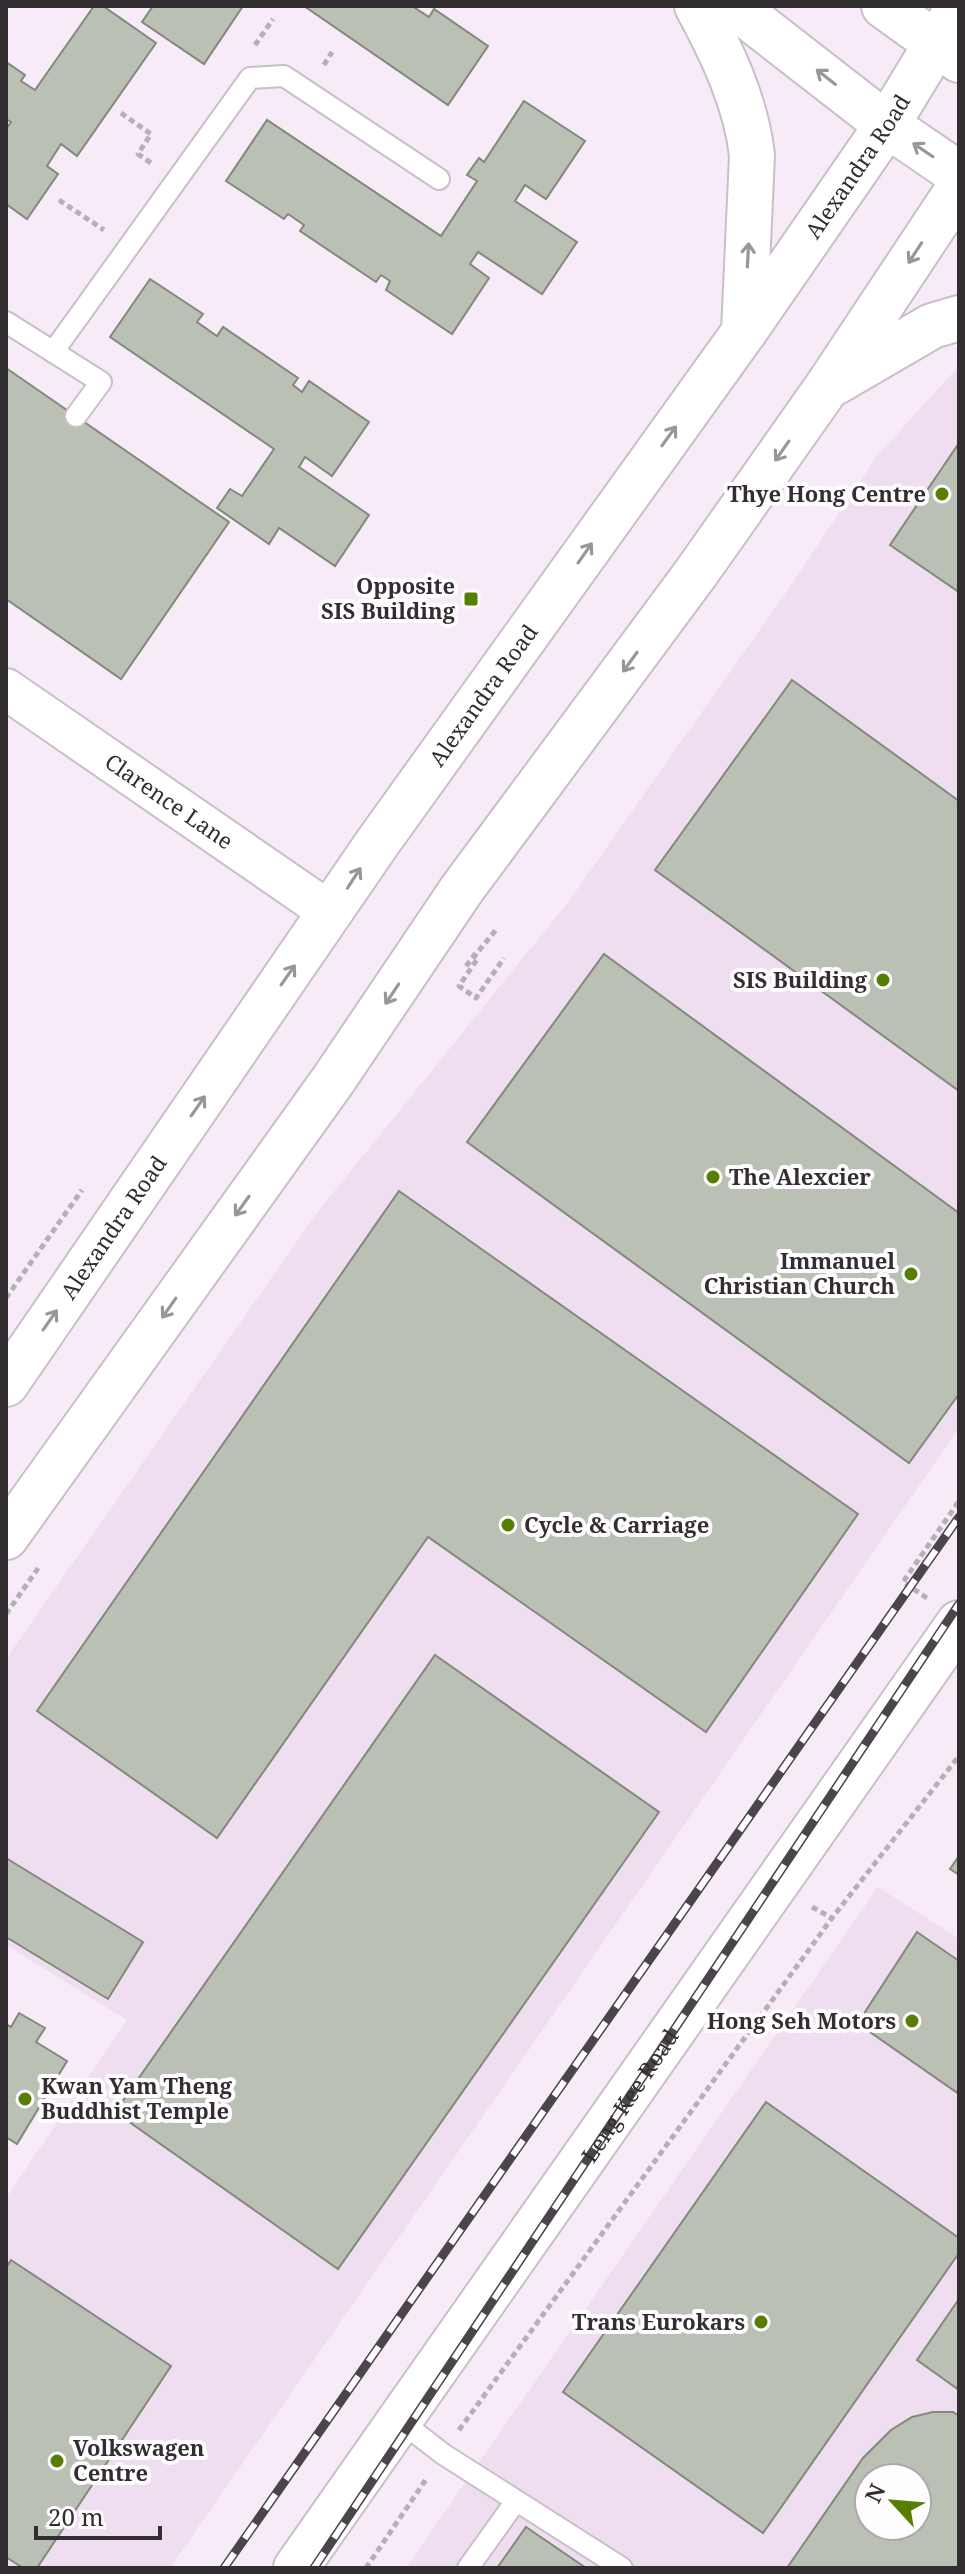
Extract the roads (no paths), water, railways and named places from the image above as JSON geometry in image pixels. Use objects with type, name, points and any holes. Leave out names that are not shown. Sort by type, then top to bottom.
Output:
[{"type":"main road","points":[[697,6],[722,51],[749,129],[752,155],[744,332]]},
{"type":"main road","points":[[734,6],[887,125],[959,174]]},
{"type":"main road","points":[[884,6],[947,52]]},
{"type":"main road","name":"Alexandra Road","points":[[6,1384],[378,842],[744,332],[887,125],[947,52],[959,6]]},
{"type":"main road","points":[[6,1537],[334,1079],[462,889],[696,573],[827,387],[959,188]]},
{"type":"main road","points":[[827,387],[932,326],[959,318]]},
{"type":"main road","name":"Leng Kee Road","points":[[296,2568],[950,1622]]},
{"type":"street","name":"Clarence Lane","points":[[6,689],[331,913]]},
{"type":"lane","points":[[53,352],[250,78],[284,76],[439,179]]},
{"type":"lane","points":[[6,322],[101,382],[76,416]]},
{"type":"lane","points":[[399,2420],[443,2454],[622,2568]]},
{"type":"lane","points":[[468,2568],[516,2501]]},
{"type":"railway","points":[[224,2568],[959,1517]]},
{"type":"railway","points":[[314,2568],[959,1604]]},
{"type":"place","name":"Thye Hong Centre","points":[[942,494]]},
{"type":"place","name":"Opposite SIS Building","points":[[471,599]]},
{"type":"place","name":"SIS Building","points":[[883,980]]},
{"type":"place","name":"The Alexcier","points":[[713,1177]]},
{"type":"place","name":"Immanuel Christian Church","points":[[911,1274]]},
{"type":"place","name":"Cycle & Carriage","points":[[508,1525]]},
{"type":"place","name":"Hong Seh Motors","points":[[912,2021]]},
{"type":"place","name":"Kwan Yam Theng Buddhist Temple","points":[[25,2099]]},
{"type":"place","name":"Trans Eurokars","points":[[761,2322]]},
{"type":"place","name":"Volkswagen Centre","points":[[57,2461]]}]
